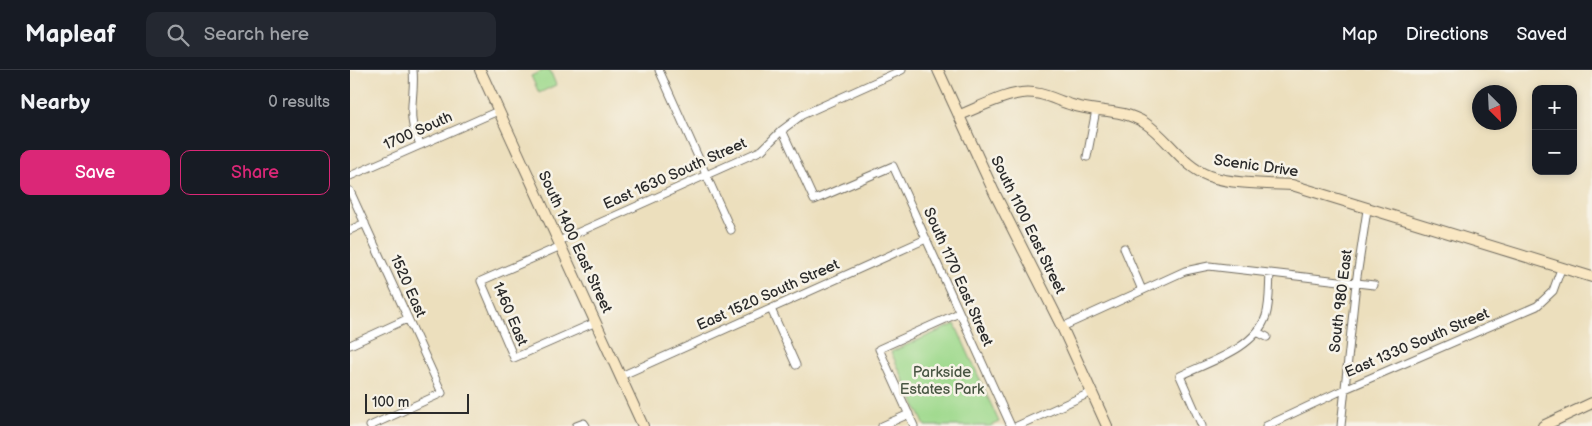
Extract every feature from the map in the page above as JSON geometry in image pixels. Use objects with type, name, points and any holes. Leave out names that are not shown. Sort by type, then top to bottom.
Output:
[{"type":"street","points":[[413,70],[414,87],[410,117],[413,130],[421,145]]},
{"type":"street","name":"South 1400 East Street","points":[[480,70],[643,426]]},
{"type":"street","points":[[659,70],[731,230]]},
{"type":"street","name":"East 1630 South Street","points":[[481,281],[762,150],[782,130],[802,115],[902,70]]},
{"type":"street","name":"South 1100 East Street","points":[[938,70],[994,192],[1062,327],[1107,426]]},
{"type":"street","name":"Scenic Drive","points":[[960,115],[1003,97],[1022,92],[1041,94],[1073,106],[1129,115],[1145,123],[1182,158],[1209,176],[1256,183],[1292,185],[1367,210],[1592,277]]},
{"type":"street","points":[[1087,157],[1096,110]]},
{"type":"street","name":"1700 South","points":[[350,176],[498,111]]},
{"type":"street","name":"South 1170 East Street","points":[[782,130],[814,200],[893,166],[1011,426]]},
{"type":"street","name":"1520 East","points":[[350,191],[442,393],[370,426]]},
{"type":"street","name":"South 980 East","points":[[1342,426],[1356,283],[1367,210]]},
{"type":"street","points":[[350,230],[365,223]]},
{"type":"street","name":"East 1520 South Street","points":[[621,376],[926,239]]},
{"type":"street","points":[[1124,248],[1142,290]]},
{"type":"street","points":[[1062,327],[1185,271],[1209,266],[1374,285]]},
{"type":"street","name":"East 1330 South Street","points":[[1266,426],[1345,389],[1537,306],[1553,291],[1561,269]]},
{"type":"street","points":[[1202,426],[1180,376],[1241,346],[1257,332],[1266,315],[1270,274]]},
{"type":"street","name":"1460 East","points":[[481,281],[514,358],[596,322]]},
{"type":"street","points":[[771,309],[796,365]]},
{"type":"street","points":[[914,426],[879,349],[959,313]]},
{"type":"street","points":[[350,344],[407,319]]},
{"type":"street","points":[[1257,332],[1267,337]]},
{"type":"street","points":[[1017,426],[1092,392]]},
{"type":"street","points":[[1543,426],[1592,403]]},
{"type":"street","points":[[882,426],[909,414]]},
{"type":"street","points":[[576,426],[585,424]]},
{"type":"green space","points":[[544,70],[550,70],[556,85],[539,93],[531,76]]},
{"type":"green space","name":"Parkside Estates Park","points":[[955,324],[999,422],[990,426],[925,426],[891,352]]}]
